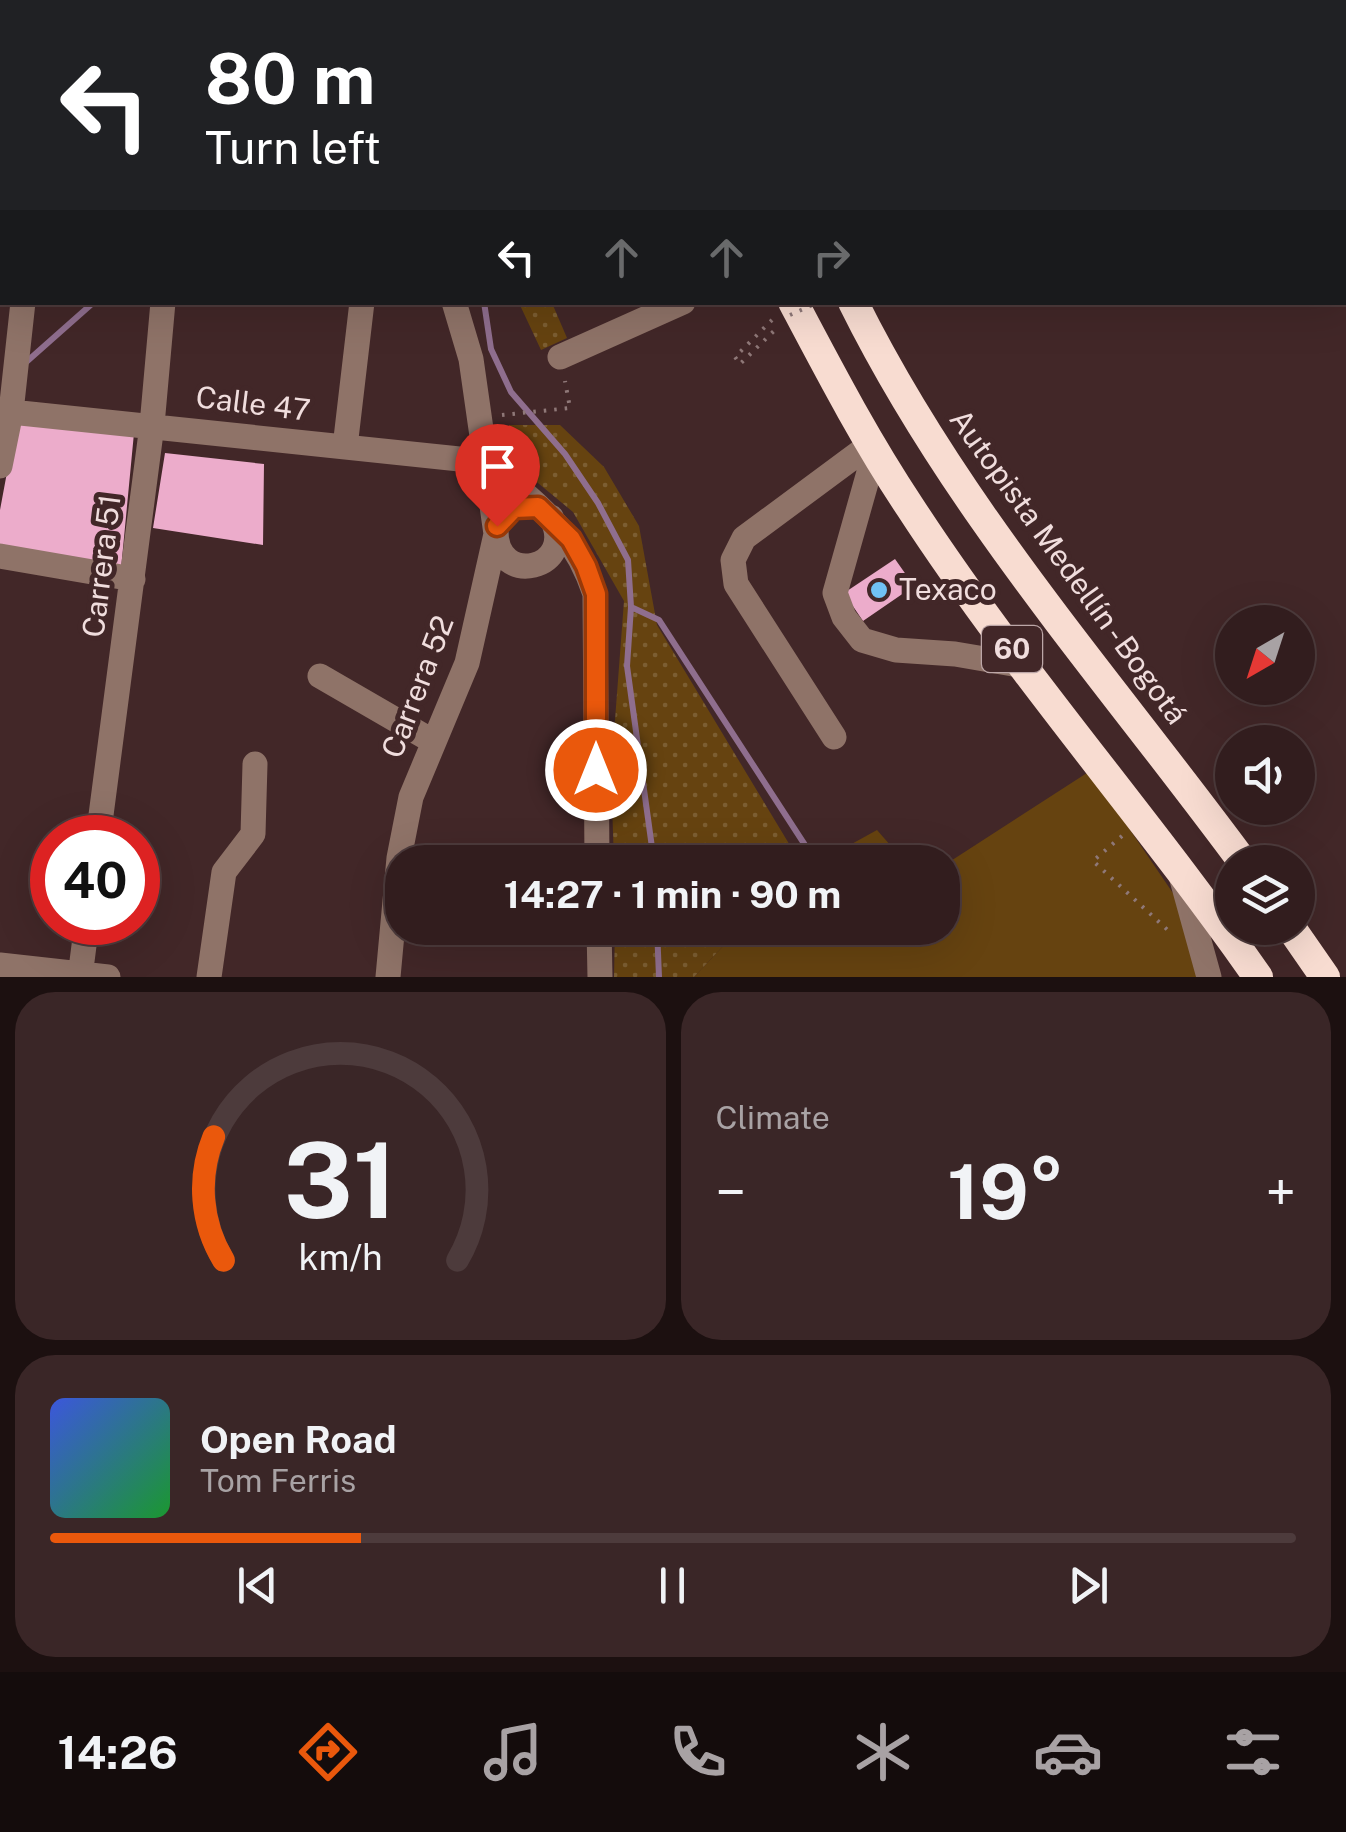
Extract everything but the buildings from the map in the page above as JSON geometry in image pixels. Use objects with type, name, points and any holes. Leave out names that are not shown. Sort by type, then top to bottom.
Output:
[{"type":"highway","name":"Autopista Medellín - Bogotá","points":[[856,305],[891,376],[990,531],[1230,845]]},
{"type":"highway","name":"60","points":[[784,316],[961,581],[1258,977]]},
{"type":"highway","points":[[1303,945],[1325,977]]},
{"type":"street","points":[[0,466],[23,305]]},
{"type":"street","name":"Carrera 51","points":[[101,815],[152,425],[163,305]]},
{"type":"street","points":[[345,448],[362,305]]},
{"type":"street","name":"Carrera 52","points":[[388,977],[399,858],[411,797],[467,663],[496,534],[471,359],[455,305]]},
{"type":"street","points":[[560,357],[676,305]]},
{"type":"street","name":"Calle 47","points":[[12,401],[152,425],[488,462]]},
{"type":"street","points":[[873,448],[835,593],[844,617],[862,640],[896,650],[954,654],[1025,666]]},
{"type":"street","points":[[834,737],[736,584],[733,560],[744,538],[873,448]]},
{"type":"street","points":[[488,462],[571,539],[596,594],[597,845]]},
{"type":"street","points":[[537,565],[552,554],[556,526],[544,512],[514,508],[501,518],[496,534],[496,544],[508,561],[517,566],[537,565],[570,574],[596,594]]},
{"type":"street","points":[[0,556],[133,579]]},
{"type":"street","points":[[320,676],[434,742]]},
{"type":"street","points":[[209,977],[224,872],[253,834],[255,764]]},
{"type":"street","points":[[1180,871],[1206,970]]},
{"type":"street","points":[[80,974],[84,945]]},
{"type":"street","points":[[599,945],[600,977]]},
{"type":"street","points":[[0,965],[108,977]]},
{"type":"path","points":[[784,316],[740,364],[735,357],[784,316],[812,305]]},
{"type":"path","points":[[502,415],[570,408],[560,357]]},
{"type":"path","points":[[1142,818],[1094,861],[1206,970]]},
{"type":"shaded area","points":[[520,305],[553,305],[567,338],[541,350]]},
{"type":"shaded area","points":[[509,425],[560,425],[604,467],[639,526],[657,625],[790,845],[613,845],[611,773],[624,601],[573,512],[509,459]]},
{"type":"shaded area","points":[[1090,771],[1179,902],[1210,977],[694,977],[724,945],[960,945],[960,855]]},
{"type":"shaded area","points":[[877,830],[890,845],[850,845]]},
{"type":"shaded area","points":[[615,945],[724,945],[694,977],[614,977]]},
{"type":"waterway","points":[[24,364],[91,305]]},
{"type":"waterway","points":[[484,305],[491,349],[511,392],[565,454],[598,503],[628,560],[631,607],[627,666],[652,845]]},
{"type":"waterway","points":[[631,607],[659,620],[805,845]]},
{"type":"waterway","points":[[658,945],[659,977]]},
{"type":"place","name":"Texaco","points":[[879,590]]},
{"type":"route","points":[[497,526],[506,512],[514,508],[538,507],[571,539],[586,566],[596,594],[596,770]]}]
